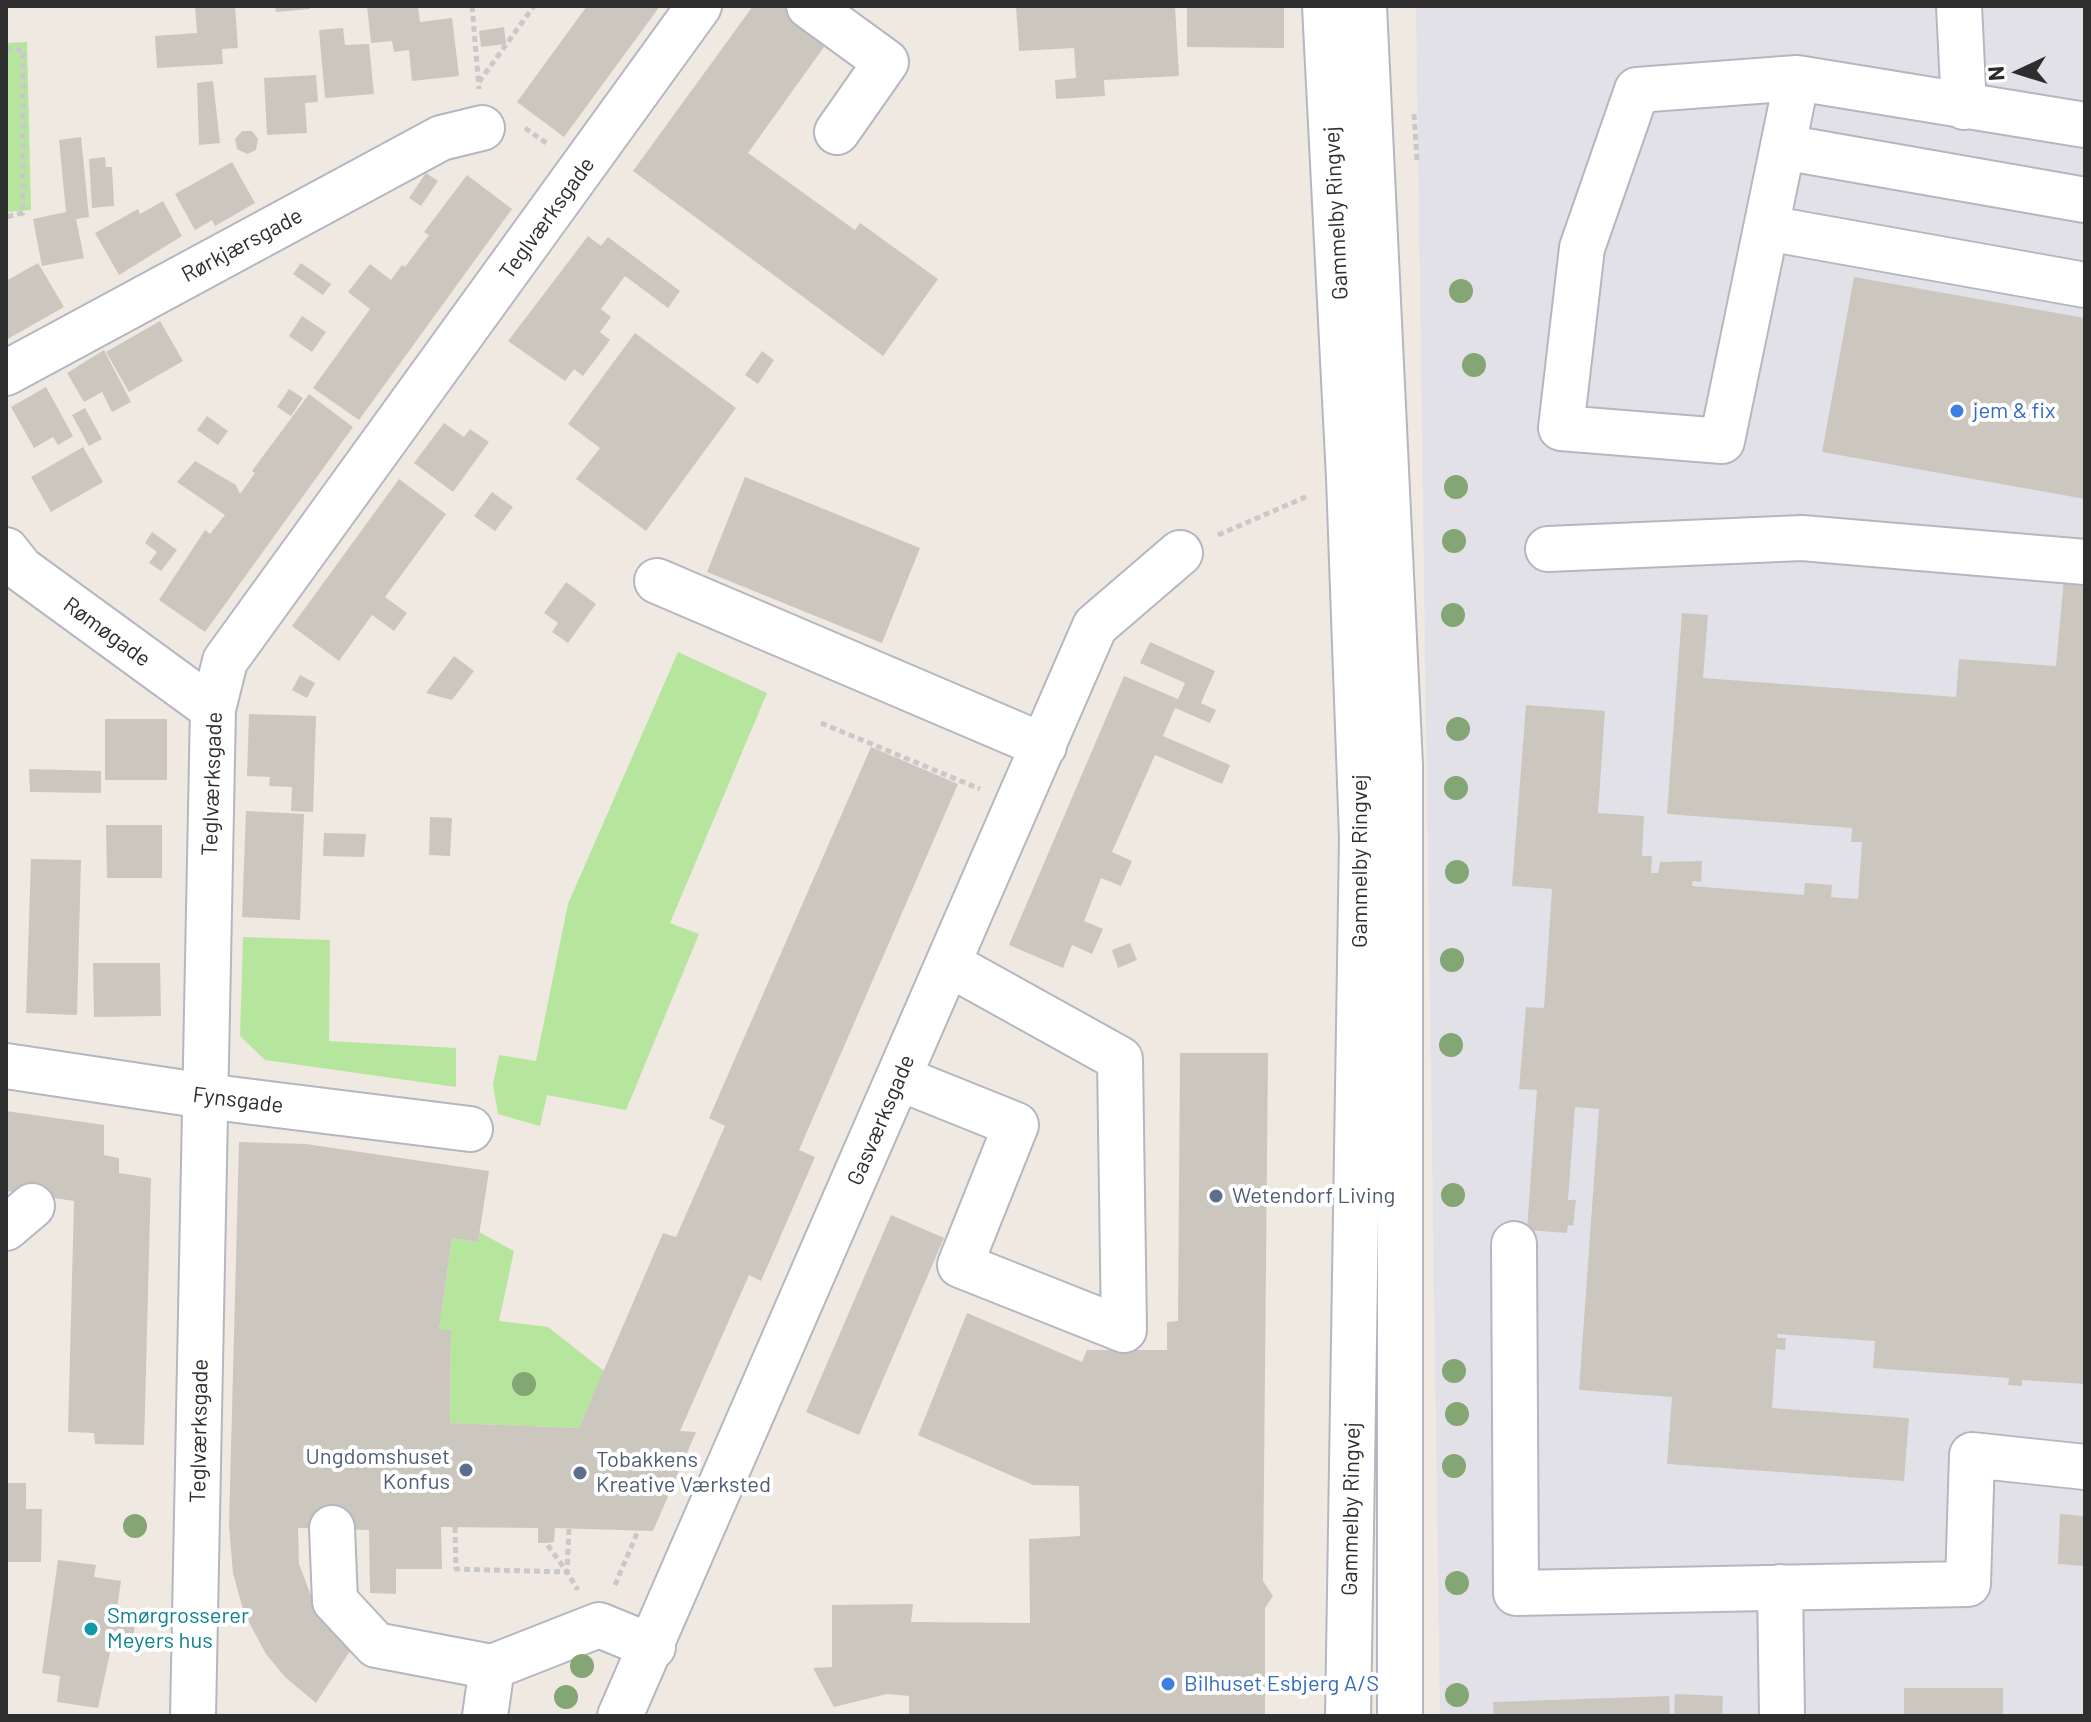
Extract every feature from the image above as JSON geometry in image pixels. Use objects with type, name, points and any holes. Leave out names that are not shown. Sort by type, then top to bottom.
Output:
[{"type":"street","name":"Teglværksgade","points":[[193,1716],[213,709],[225,661],[699,6]]},
{"type":"street","points":[[809,6],[886,62],[837,132]]},
{"type":"street","name":"Gammelby Ringvej","points":[[1325,6],[1349,478],[1362,838],[1348,1716]]},
{"type":"street","name":"Gammelby Ringvej","points":[[1364,6],[1400,765],[1400,1716]]},
{"type":"street","points":[[1959,6],[1964,107]]},
{"type":"street","points":[[1797,78],[1722,441],[1561,428],[1582,248],[1637,90],[1797,78],[2085,125]]},
{"type":"street","name":"Rørkjærsgade","points":[[6,373],[441,138],[482,128]]},
{"type":"street","points":[[1783,147],[2085,200]]},
{"type":"street","points":[[1767,228],[2085,285]]},
{"type":"street","points":[[1548,549],[1802,538],[2085,562]]},
{"type":"street","name":"Rømøgade","points":[[6,550],[21,569],[213,709]]},
{"type":"street","name":"Gasværksgade","points":[[620,1716],[653,1647],[1095,626],[1180,553]]},
{"type":"street","points":[[657,581],[1044,746]]},
{"type":"street","points":[[899,1078],[1016,1125],[960,1265],[1124,1330],[1120,1059],[949,964]]},
{"type":"street","name":"Fynsgade","points":[[6,1066],[205,1096],[470,1129]]},
{"type":"street","points":[[1514,1244],[1516,1593],[1968,1584],[1972,1455],[2085,1467]]},
{"type":"street","points":[[332,1528],[335,1601],[376,1645],[492,1667],[599,1625],[653,1647]]},
{"type":"street","points":[[1780,1587],[1782,1716]]},
{"type":"street","points":[[485,1716],[492,1667]]},
{"type":"path","points":[[478,83],[534,6]]},
{"type":"path","points":[[6,49],[23,50],[23,213],[6,217]]},
{"type":"path","points":[[1180,553],[1320,491]]},
{"type":"path","points":[[821,723],[1018,805]]},
{"type":"path","points":[[455,1527],[456,1569],[567,1572],[546,1543]]},
{"type":"path","points":[[569,1529],[569,1555]]},
{"type":"path","points":[[599,1625],[638,1531]]},
{"type":"shaded area","points":[[1416,6],[2085,6],[2085,1716],[1440,1716]]},
{"type":"green space","points":[[27,42],[31,210],[6,212],[6,43]]},
{"type":"green space","points":[[678,652],[767,693],[670,923],[699,934],[626,1110],[547,1095],[540,1126],[498,1114],[493,1084],[499,1055],[536,1061],[568,904]]},
{"type":"green space","points":[[243,937],[330,940],[329,1041],[456,1048],[456,1087],[265,1060],[240,1036]]},
{"type":"green space","points":[[479,1232],[514,1251],[499,1321],[548,1327],[604,1371],[579,1428],[450,1423],[451,1331],[439,1330],[452,1238],[478,1242]]},
{"type":"building","points":[[195,6],[235,6],[238,48],[222,49],[223,64],[157,68],[155,36],[197,33]]},
{"type":"building","points":[[275,6],[310,6],[310,9],[276,12]]},
{"type":"building","points":[[367,6],[418,6],[420,22],[452,18],[459,76],[412,81],[409,50],[394,52],[392,41],[371,43]]},
{"type":"building","points":[[587,6],[660,6],[564,137],[517,102]]},
{"type":"building","points":[[753,6],[783,6],[829,40],[748,153],[855,230],[860,223],[938,279],[883,356],[633,171]]},
{"type":"building","points":[[1016,6],[1175,6],[1179,76],[1104,80],[1105,96],[1056,99],[1055,80],[1076,78],[1074,48],[1019,51]]},
{"type":"building","points":[[1187,6],[1284,6],[1284,48],[1187,47]]},
{"type":"building","points":[[504,27],[506,44],[481,47],[479,31]]},
{"type":"building","points":[[343,28],[345,45],[369,44],[374,94],[325,98],[319,30]]},
{"type":"building","points":[[316,75],[318,102],[305,103],[307,133],[267,135],[264,78]]},
{"type":"building","points":[[213,81],[220,143],[199,145],[197,83]]},
{"type":"building","points":[[242,131],[252,131],[258,139],[256,150],[247,154],[237,149],[235,139]]},
{"type":"building","points":[[81,137],[89,217],[76,219],[84,258],[42,266],[33,219],[66,212],[59,140]]},
{"type":"building","points":[[105,157],[106,167],[112,167],[114,206],[92,208],[89,159]]},
{"type":"building","points":[[232,162],[255,203],[215,226],[212,220],[195,230],[175,194]]},
{"type":"building","points":[[426,173],[438,181],[421,206],[409,198]]},
{"type":"building","points":[[467,175],[512,209],[359,420],[313,388],[370,309],[348,292],[370,264],[391,280],[402,265],[405,267],[429,235],[424,232]]},
{"type":"building","points":[[163,201],[182,236],[119,275],[95,233],[138,209],[140,214]]},
{"type":"building","points":[[588,236],[601,246],[608,237],[680,291],[668,308],[625,276],[601,309],[611,317],[600,332],[610,340],[583,376],[574,369],[565,381],[508,341]]},
{"type":"building","points":[[38,263],[64,307],[6,340],[6,281]]},
{"type":"building","points":[[301,263],[331,284],[323,295],[293,274]]},
{"type":"building","name":"jem & fix","points":[[1854,277],[2085,318],[2085,499],[1822,452]]},
{"type":"building","points":[[302,316],[326,332],[312,352],[289,336]]},
{"type":"building","points":[[160,321],[183,361],[129,392],[106,352]]},
{"type":"building","points":[[635,333],[736,408],[646,531],[576,479],[600,448],[568,424]]},
{"type":"building","points":[[104,350],[131,402],[112,412],[102,392],[84,402],[67,373]]},
{"type":"building","points":[[762,351],[774,360],[758,384],[745,375]]},
{"type":"building","points":[[46,387],[73,436],[58,445],[53,437],[34,448],[11,407]]},
{"type":"building","points":[[289,389],[303,398],[291,416],[277,407]]},
{"type":"building","points":[[309,394],[353,427],[205,632],[159,600],[205,530],[210,534],[225,515],[177,482],[195,461],[236,485],[240,494],[255,473],[252,471]]},
{"type":"building","points":[[85,408],[102,439],[89,446],[72,415]]},
{"type":"building","points":[[207,416],[228,431],[218,445],[197,430]]},
{"type":"building","points":[[444,423],[464,437],[470,429],[489,442],[453,492],[414,463]]},
{"type":"building","points":[[83,447],[103,482],[51,512],[31,477]]},
{"type":"building","points":[[745,477],[920,548],[882,643],[707,572]]},
{"type":"building","points":[[399,479],[446,514],[385,597],[407,613],[394,631],[372,615],[339,661],[292,626]]},
{"type":"building","points":[[492,492],[513,507],[495,531],[474,516]]},
{"type":"building","points":[[152,532],[177,550],[161,571],[149,563],[157,552],[145,543]]},
{"type":"building","points":[[2064,578],[2085,580],[2085,1384],[2022,1380],[2022,1386],[2008,1385],[2009,1378],[1873,1368],[1875,1341],[1777,1334],[1778,1338],[1786,1338],[1785,1350],[1776,1349],[1772,1408],[1909,1418],[1904,1481],[1667,1464],[1672,1397],[1579,1390],[1599,1109],[1575,1107],[1568,1200],[1576,1200],[1573,1226],[1568,1225],[1567,1233],[1527,1230],[1537,1090],[1519,1089],[1526,1007],[1544,1008],[1552,889],[1512,886],[1526,705],[1605,711],[1598,813],[1644,816],[1642,856],[1652,856],[1651,873],[1658,873],[1660,862],[1702,861],[1701,882],[1693,881],[1692,886],[1804,895],[1805,883],[1832,885],[1831,897],[1858,899],[1862,842],[1851,842],[1852,828],[1667,814],[1682,613],[1708,615],[1703,678],[1956,697],[1959,659],[2056,666]]},
{"type":"building","points":[[566,582],[596,604],[568,643],[552,632],[558,623],[544,613]]},
{"type":"building","points":[[1150,642],[1215,671],[1201,703],[1216,710],[1210,723],[1175,708],[1163,736],[1230,765],[1222,784],[1155,755],[1112,852],[1132,861],[1121,886],[1101,878],[1084,921],[1103,929],[1092,954],[1072,945],[1063,968],[1009,945],[1124,676],[1178,699],[1185,683],[1140,663]]},
{"type":"building","points":[[454,656],[474,671],[452,700],[426,693]]},
{"type":"building","points":[[300,675],[315,683],[307,698],[292,690]]},
{"type":"building","points":[[249,714],[316,716],[313,812],[291,811],[292,787],[269,786],[270,777],[247,776]]},
{"type":"building","points":[[105,719],[167,719],[167,780],[105,780]]},
{"type":"building","points":[[871,747],[958,784],[799,1150],[815,1157],[761,1281],[749,1275],[680,1431],[696,1432],[653,1531],[555,1528],[554,1542],[538,1543],[538,1528],[441,1527],[442,1569],[396,1569],[396,1594],[370,1593],[369,1530],[298,1528],[299,1564],[310,1593],[328,1618],[354,1645],[316,1703],[285,1677],[266,1654],[244,1613],[233,1573],[229,1526],[239,1142],[306,1144],[489,1171],[478,1242],[452,1238],[439,1330],[451,1330],[450,1423],[579,1428],[663,1233],[676,1237],[725,1126],[709,1118]]},
{"type":"building","points":[[29,769],[101,771],[101,793],[30,792]]},
{"type":"building","points":[[246,811],[304,814],[300,920],[242,917]]},
{"type":"building","points":[[430,817],[452,818],[450,856],[429,855]]},
{"type":"building","points":[[106,825],[162,825],[162,878],[107,878]]},
{"type":"building","points":[[324,833],[366,834],[364,857],[323,856]]},
{"type":"building","points":[[31,859],[81,860],[77,1015],[26,1013]]},
{"type":"building","points":[[1130,943],[1137,960],[1118,968],[1112,950]]},
{"type":"building","points":[[93,963],[160,963],[161,1016],[94,1017]]},
{"type":"building","points":[[1180,1053],[1268,1053],[1263,1581],[1273,1596],[1265,1608],[1265,1716],[909,1716],[909,1696],[887,1694],[834,1707],[813,1668],[832,1667],[832,1605],[913,1604],[911,1622],[1030,1623],[1029,1539],[1080,1536],[1079,1486],[1033,1485],[918,1435],[967,1313],[1082,1362],[1087,1350],[1167,1350],[1167,1322],[1178,1321]]},
{"type":"building","points":[[6,1111],[104,1125],[104,1155],[119,1158],[119,1173],[151,1178],[144,1445],[95,1444],[94,1433],[68,1432],[74,1201],[6,1191]]},
{"type":"building","points":[[891,1215],[944,1238],[859,1435],[806,1412]]},
{"type":"building","points":[[6,1483],[26,1483],[26,1509],[42,1509],[41,1562],[6,1562]]},
{"type":"building","points":[[2060,1514],[2085,1516],[2085,1566],[2058,1564]]},
{"type":"building","name":"Smørgrosserer Meyers hus","points":[[58,1560],[96,1565],[94,1577],[121,1581],[117,1608],[137,1611],[131,1651],[111,1648],[98,1708],[57,1702],[60,1676],[42,1673]]},
{"type":"building","points":[[1904,1688],[2003,1688],[2003,1716],[1904,1716]]},
{"type":"building","points":[[1675,1694],[1723,1696],[1722,1716],[1674,1716]]},
{"type":"building","points":[[1669,1696],[1670,1716],[1494,1716],[1493,1702]]},
{"type":"place","name":"jem & fix","points":[[1957,411]]},
{"type":"place","name":"Wetendorf Living","points":[[1216,1196]]},
{"type":"place","name":"Ungdomshuset Konfus","points":[[466,1470]]},
{"type":"place","name":"Tobakkens Kreative Værksted","points":[[580,1473]]},
{"type":"place","name":"Smørgrosserer Meyers hus","points":[[91,1629]]},
{"type":"place","name":"Bilhuset Esbjerg A/S","points":[[1168,1684]]}]
